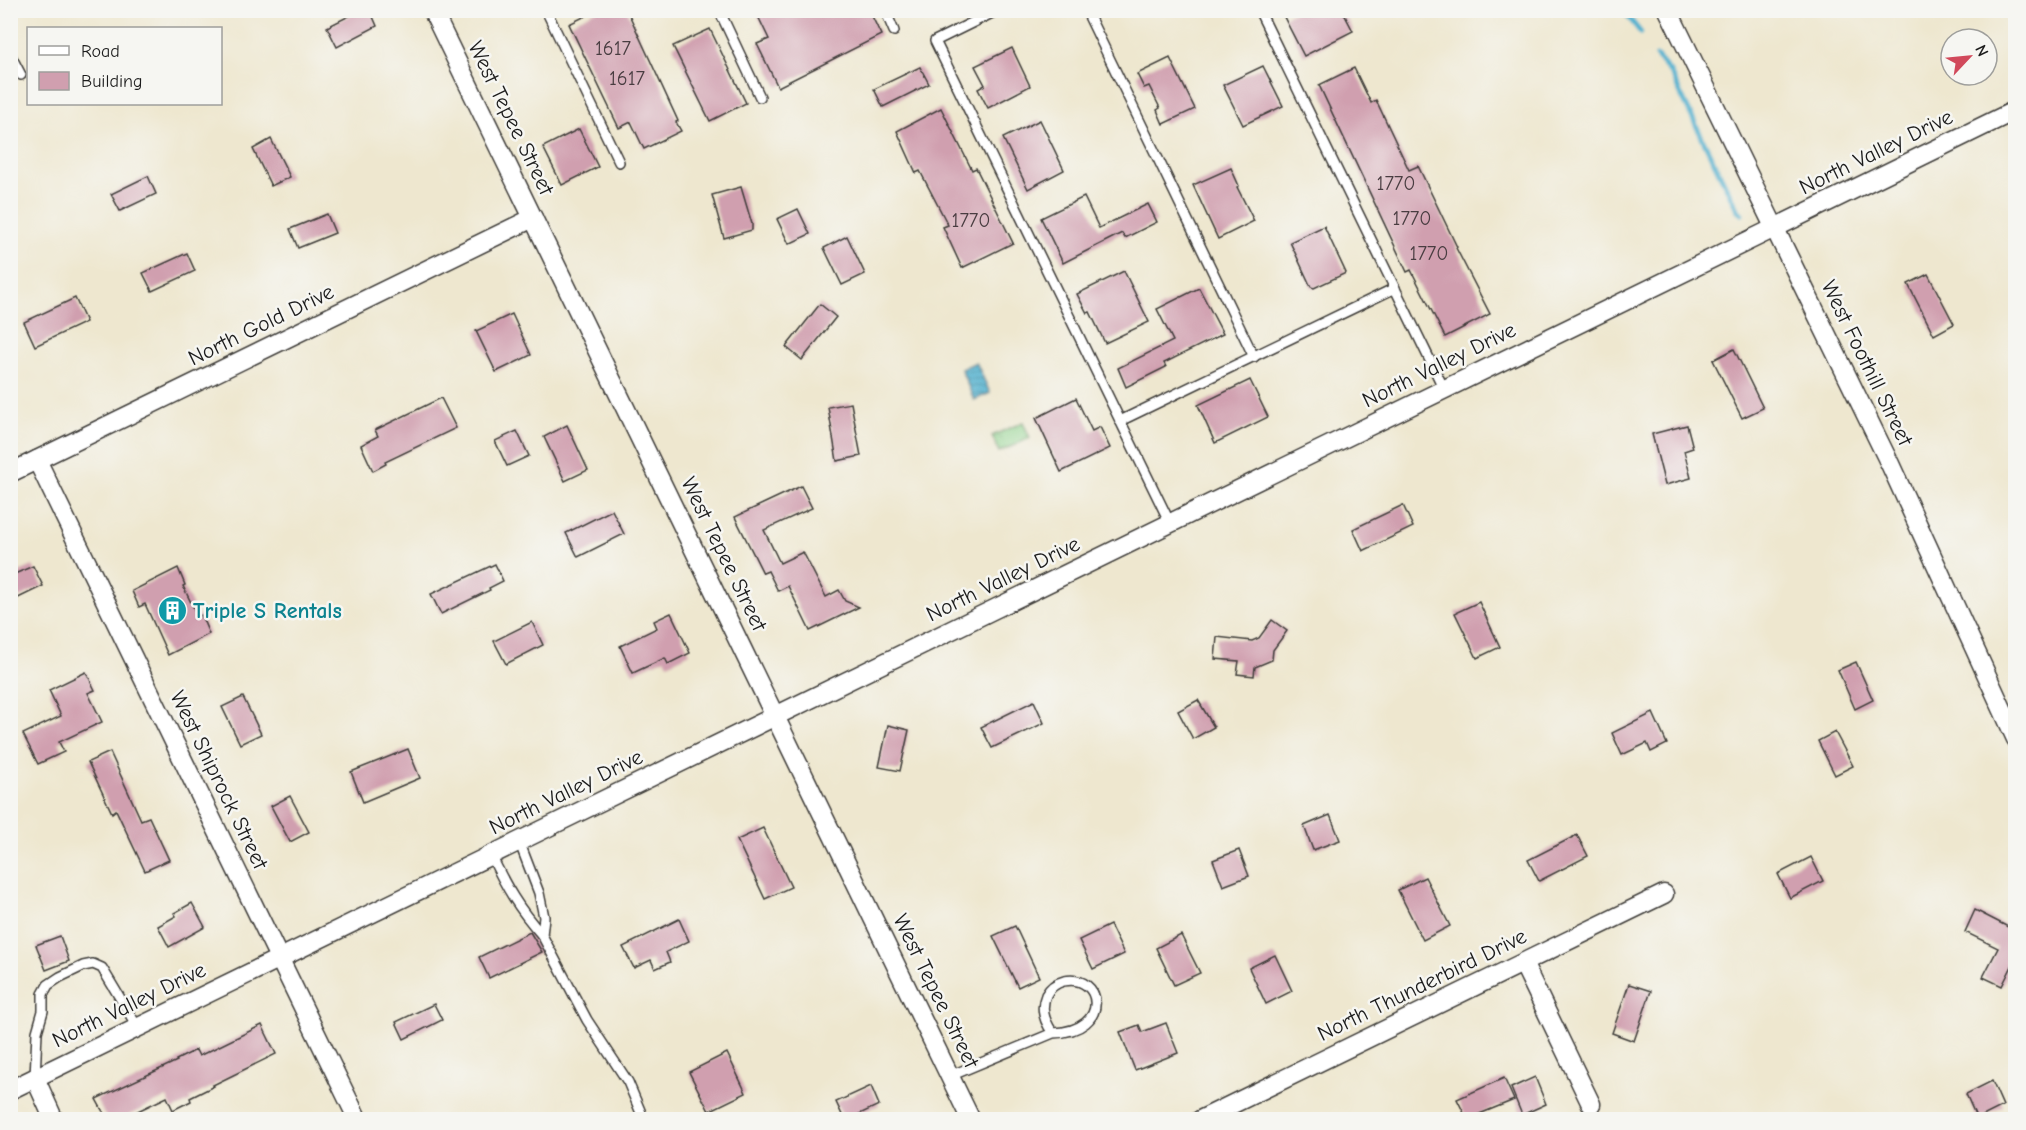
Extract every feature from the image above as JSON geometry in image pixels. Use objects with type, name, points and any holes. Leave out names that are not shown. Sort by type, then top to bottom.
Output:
[{"type":"street","name":"West Tepee Street","points":[[432,10],[971,1119]]},
{"type":"street","name":"West Foothill Street","points":[[1668,10],[1890,464],[2016,739]]},
{"type":"street","name":"North Valley Drive","points":[[10,1090],[2016,110]]},
{"type":"street","name":"North Gold Drive","points":[[10,473],[279,344],[533,218]]},
{"type":"street","name":"West Shiprock Street","points":[[37,460],[358,1119]]},
{"type":"street","name":"North Thunderbird Drive","points":[[1200,1119],[1664,894]]},
{"type":"street","points":[[1523,963],[1591,1104]]},
{"type":"street","points":[[35,1078],[54,1119]]},
{"type":"lane","points":[[546,10],[620,162]]},
{"type":"lane","points":[[719,10],[760,97]]},
{"type":"lane","points":[[885,10],[894,31]]},
{"type":"lane","points":[[998,10],[934,41],[1170,523]]},
{"type":"lane","points":[[1086,10],[1254,357]]},
{"type":"lane","points":[[1259,10],[1444,388]]},
{"type":"lane","points":[[10,54],[21,75]]},
{"type":"lane","points":[[1120,421],[1395,288]]},
{"type":"lane","points":[[519,842],[539,893],[544,917],[542,935]]},
{"type":"lane","points":[[491,855],[508,891],[542,935],[587,1020],[628,1082],[644,1119]]},
{"type":"lane","points":[[35,1078],[37,1032],[43,1011],[43,994],[48,985],[60,977],[83,966],[93,964],[102,968],[138,1028]]},
{"type":"lane","points":[[950,1076],[1053,1033],[1062,1033],[1087,1023],[1093,1015],[1096,1002],[1092,991],[1082,982],[1068,980],[1057,983],[1048,990],[1042,1005],[1046,1024],[1053,1033]]},
{"type":"green space","points":[[1023,422],[1030,438],[999,452],[992,436]]},
{"type":"water","points":[[976,362],[990,393],[974,400],[961,369]]},
{"type":"building","points":[[361,10],[370,10],[377,26],[337,47],[327,27]]},
{"type":"building","points":[[598,10],[627,10],[681,131],[644,149],[631,122],[619,128],[569,24]]},
{"type":"building","points":[[755,10],[869,10],[881,35],[778,87],[757,44],[769,39]]},
{"type":"building","points":[[1298,10],[1342,10],[1353,31],[1304,56],[1284,17]]},
{"type":"building","points":[[710,29],[746,103],[710,121],[673,46]]},
{"type":"building","points":[[1012,48],[1030,86],[988,108],[978,89],[985,85],[975,66]]},
{"type":"building","points":[[1170,58],[1195,109],[1163,124],[1157,110],[1160,108],[1149,86],[1144,88],[1137,74]]},
{"type":"building","points":[[1263,66],[1283,106],[1243,125],[1223,85]]},
{"type":"building","points":[[920,67],[929,84],[883,107],[874,89]]},
{"type":"building","points":[[1354,68],[1371,103],[1376,100],[1409,170],[1418,166],[1490,314],[1445,337],[1411,270],[1407,272],[1319,85]]},
{"type":"building","points":[[941,108],[972,170],[976,168],[1013,243],[962,268],[943,227],[948,225],[920,171],[916,173],[897,131]]},
{"type":"building","points":[[1040,120],[1064,170],[1028,189],[1003,138]]},
{"type":"building","points":[[579,129],[598,167],[562,185],[543,147]]},
{"type":"building","points":[[271,139],[290,177],[271,186],[253,149]]},
{"type":"building","points":[[1231,168],[1239,186],[1237,187],[1254,221],[1218,239],[1193,185]]},
{"type":"building","points":[[148,176],[156,194],[120,211],[111,194]]},
{"type":"building","points":[[741,187],[752,230],[724,238],[712,195]]},
{"type":"building","points":[[1084,197],[1099,228],[1148,204],[1157,222],[1125,238],[1122,233],[1063,263],[1041,218]]},
{"type":"building","points":[[798,209],[810,234],[789,244],[777,219]]},
{"type":"building","points":[[327,214],[335,233],[298,248],[290,229]]},
{"type":"building","points":[[1324,226],[1346,273],[1314,288],[1311,287],[1290,242]]},
{"type":"building","points":[[847,236],[865,274],[842,285],[824,248]]},
{"type":"building","points":[[187,253],[195,271],[152,291],[143,273]]},
{"type":"building","points":[[1124,271],[1149,322],[1105,343],[1090,312],[1087,313],[1077,294]]},
{"type":"building","points":[[1928,274],[1954,324],[1934,335],[1908,284]]},
{"type":"building","points":[[1199,288],[1223,334],[1164,363],[1166,367],[1126,387],[1118,368],[1173,341],[1157,309]]},
{"type":"building","points":[[75,298],[86,322],[35,346],[24,322]]},
{"type":"building","points":[[820,304],[836,317],[802,360],[786,347]]},
{"type":"building","points":[[512,314],[531,355],[496,372],[476,331]]},
{"type":"building","points":[[1734,349],[1763,408],[1742,418],[1713,360]]},
{"type":"building","points":[[1250,380],[1268,417],[1215,443],[1198,405]]},
{"type":"building","points":[[441,398],[456,428],[385,462],[386,464],[373,471],[361,445],[378,436],[375,430]]},
{"type":"building","points":[[1076,398],[1092,431],[1100,427],[1110,448],[1061,472],[1036,418]]},
{"type":"building","points":[[851,403],[861,456],[837,461],[828,407]]},
{"type":"building","points":[[567,425],[588,470],[565,481],[544,437]]},
{"type":"building","points":[[1687,425],[1693,448],[1684,451],[1691,478],[1665,485],[1652,434]]},
{"type":"building","points":[[517,431],[529,456],[507,466],[495,441]]},
{"type":"building","points":[[801,486],[812,508],[764,530],[780,563],[803,552],[826,597],[839,590],[845,601],[859,607],[810,631],[788,586],[778,591],[768,571],[763,573],[735,517]]},
{"type":"building","points":[[1403,505],[1413,527],[1363,551],[1353,529]]},
{"type":"building","points":[[612,510],[624,534],[578,557],[566,533]]},
{"type":"building","points":[[495,564],[503,581],[489,588],[490,590],[441,614],[431,594]]},
{"type":"building","points":[[33,566],[43,586],[10,602],[10,576]]},
{"type":"building","name":"Triple S Rentals","points":[[178,568],[185,585],[183,586],[198,617],[201,615],[209,634],[168,655],[145,604],[139,607],[132,591]]},
{"type":"building","points":[[1479,602],[1500,647],[1477,658],[1455,613]]},
{"type":"building","points":[[671,613],[690,653],[668,664],[665,658],[633,673],[620,646],[657,628],[654,621]]},
{"type":"building","points":[[1272,620],[1287,631],[1273,650],[1272,660],[1255,667],[1254,676],[1237,674],[1239,661],[1215,659],[1217,637],[1252,641],[1259,638]]},
{"type":"building","points":[[532,622],[543,645],[506,664],[494,641]]},
{"type":"building","points":[[1856,662],[1873,700],[1855,709],[1838,670]]},
{"type":"building","points":[[86,672],[95,690],[88,693],[102,722],[59,742],[64,752],[38,764],[23,734],[61,716],[49,690]]},
{"type":"building","points":[[243,697],[261,734],[240,744],[222,707]]},
{"type":"building","points":[[1198,700],[1214,727],[1193,739],[1178,711]]},
{"type":"building","points":[[1034,701],[1044,723],[992,748],[981,727]]},
{"type":"building","points":[[1653,713],[1667,744],[1651,752],[1647,743],[1622,755],[1612,733]]},
{"type":"building","points":[[888,725],[909,730],[900,771],[879,767]]},
{"type":"building","points":[[1835,732],[1853,766],[1835,775],[1818,741]]},
{"type":"building","points":[[408,749],[420,778],[363,802],[351,772]]},
{"type":"building","points":[[110,752],[141,820],[149,817],[169,860],[145,871],[116,810],[112,813],[88,762]]},
{"type":"building","points":[[290,796],[309,832],[290,842],[271,806]]},
{"type":"building","points":[[1330,815],[1340,840],[1313,850],[1304,826]]},
{"type":"building","points":[[763,828],[791,887],[765,899],[737,840]]},
{"type":"building","points":[[1577,835],[1588,856],[1539,881],[1528,860]]},
{"type":"building","points":[[1239,850],[1249,876],[1223,886],[1213,860]]},
{"type":"building","points":[[1811,857],[1823,881],[1790,898],[1778,874]]},
{"type":"building","points":[[1425,877],[1450,926],[1423,940],[1398,890]]},
{"type":"building","points":[[192,903],[205,927],[169,947],[158,926],[176,916],[174,913]]},
{"type":"building","points":[[1975,910],[2016,931],[2016,958],[2002,986],[1983,977],[1998,948],[1965,932]]},
{"type":"building","points":[[679,919],[689,941],[666,952],[670,962],[655,969],[651,960],[634,968],[623,947]]},
{"type":"building","points":[[1110,925],[1124,954],[1093,969],[1079,940]]},
{"type":"building","points":[[1015,926],[1039,977],[1018,987],[993,936]]},
{"type":"building","points":[[530,932],[542,952],[489,978],[479,957]]},
{"type":"building","points":[[1181,935],[1200,973],[1174,985],[1156,948]]},
{"type":"building","points":[[60,936],[69,961],[46,970],[36,945]]},
{"type":"building","points":[[1275,955],[1292,991],[1266,1004],[1249,968]]},
{"type":"building","points":[[1629,984],[1651,991],[1634,1041],[1612,1033]]},
{"type":"building","points":[[434,1004],[442,1020],[404,1039],[396,1022]]},
{"type":"building","points":[[1166,1023],[1178,1053],[1135,1070],[1120,1032],[1139,1025],[1142,1032]]},
{"type":"building","points":[[262,1025],[276,1054],[213,1085],[190,1098],[191,1101],[173,1110],[167,1097],[121,1119],[107,1119],[96,1099],[196,1050],[199,1056]]},
{"type":"building","points":[[727,1053],[746,1093],[709,1111],[689,1072]]},
{"type":"building","points":[[1535,1077],[1546,1104],[1522,1115],[1511,1088]]},
{"type":"building","points":[[1504,1078],[1514,1100],[1467,1119],[1457,1099]]},
{"type":"building","points":[[1992,1081],[2003,1106],[1977,1119],[1966,1094]]},
{"type":"building","points":[[871,1086],[879,1105],[849,1119],[844,1119],[836,1102]]},
{"type":"waterway","points":[[1623,10],[1641,33]]},
{"type":"waterway","points":[[1656,56],[1670,72],[1737,209],[1742,214]]},
{"type":"place","name":"Triple S Rentals","points":[[172,611]]}]
